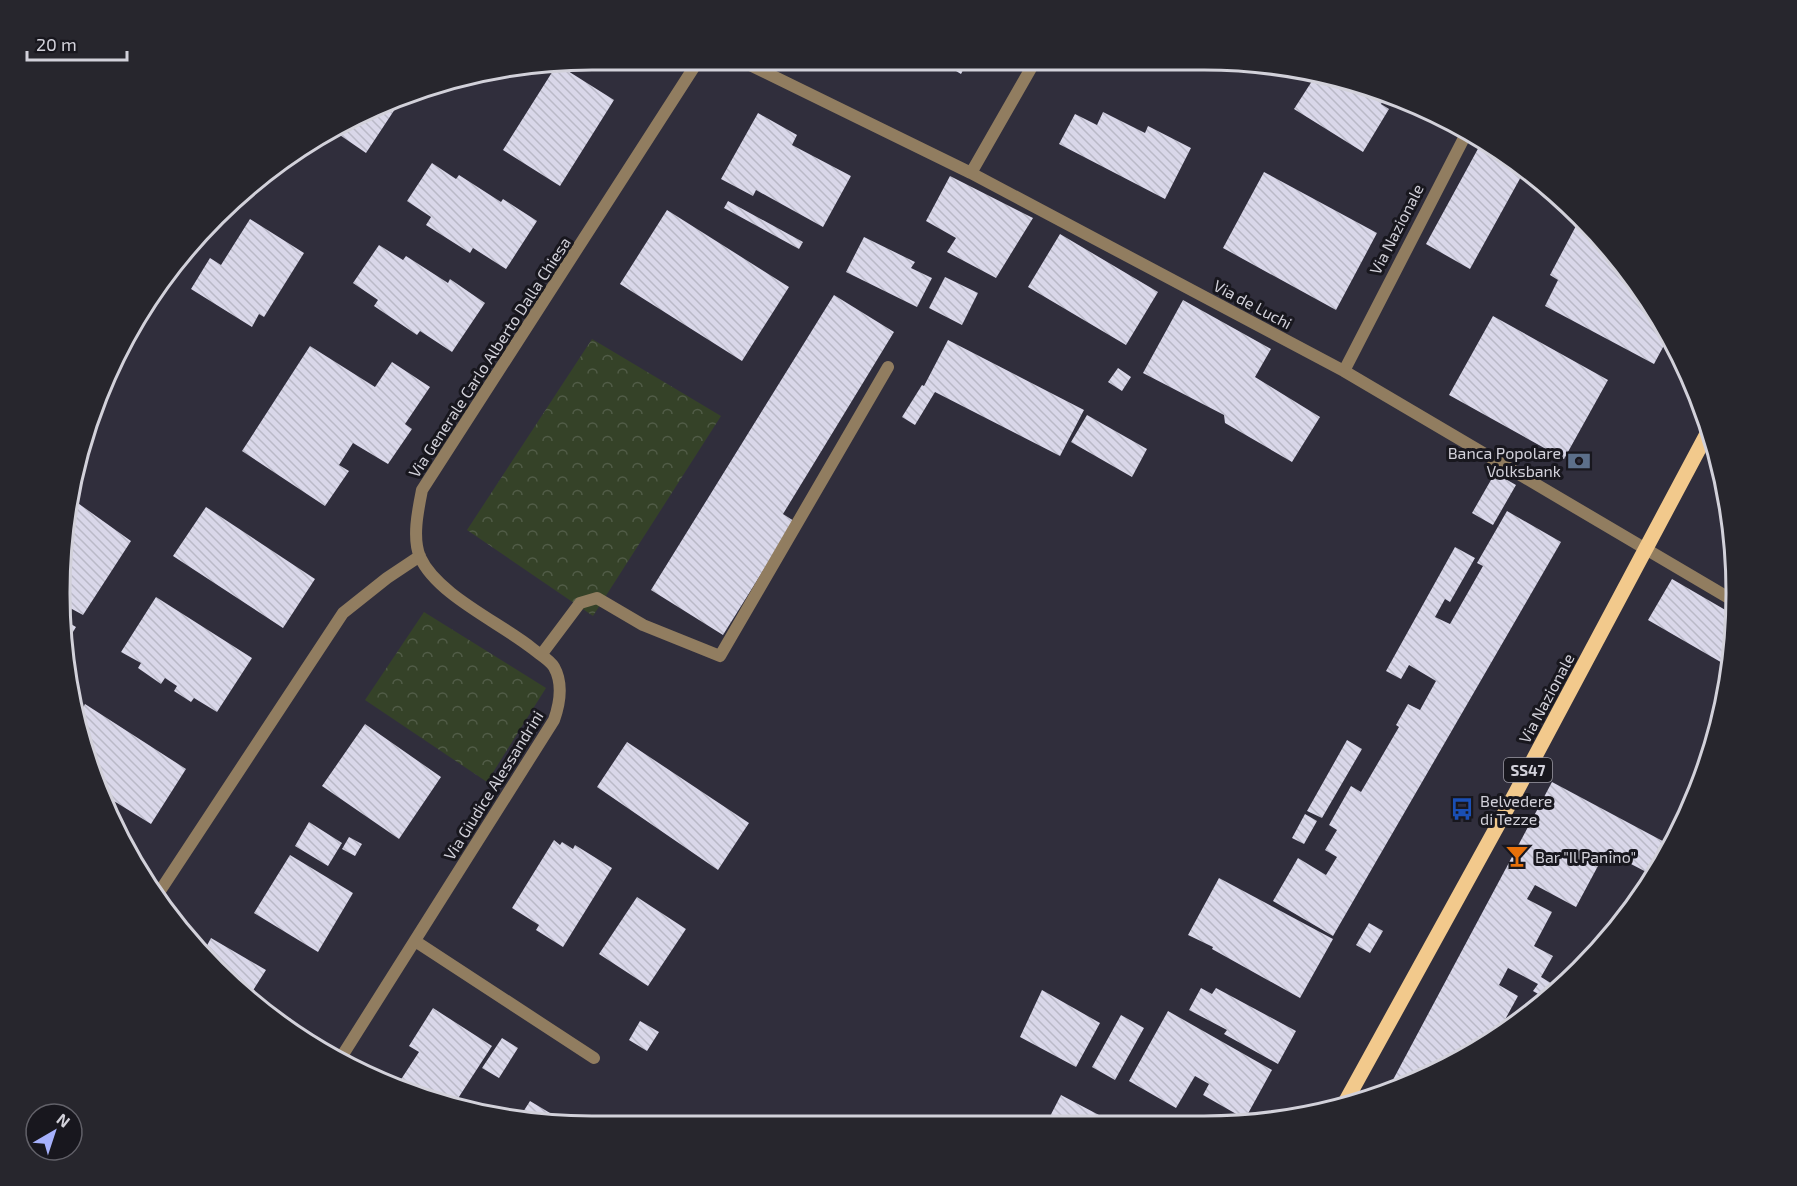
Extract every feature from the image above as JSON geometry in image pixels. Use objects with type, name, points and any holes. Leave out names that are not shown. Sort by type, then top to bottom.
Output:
[{"type":"main road","name":"Via Nazionale","points":[[1349,1095],[1515,794],[1704,441]]},
{"type":"street","name":"Via Generale Carlo Alberto Dalla Chiesa","points":[[420,556],[416,523],[422,489],[692,70]]},
{"type":"street","name":"Via de Luchi","points":[[760,70],[971,173],[1344,371],[1726,597]]},
{"type":"street","points":[[971,173],[1030,70]]},
{"type":"street","name":"Via Nazionale","points":[[1344,371],[1463,140]]},
{"type":"street","points":[[541,655],[580,603],[597,598],[643,625],[720,656],[888,367]]},
{"type":"street","name":"Via Giudice Alessandrini","points":[[344,1052],[554,720],[560,704],[559,686],[554,666],[521,639],[434,579],[420,556]]},
{"type":"street","points":[[162,888],[343,613],[387,578],[420,556]]},
{"type":"street","points":[[415,941],[594,1058]]},
{"type":"green space","points":[[592,339],[721,416],[593,616],[467,530]]},
{"type":"green space","points":[[424,612],[546,688],[487,782],[365,700]]},
{"type":"building","points":[[569,71],[614,100],[560,186],[503,150],[552,73]]},
{"type":"building","points":[[1311,82],[1372,98],[1382,102],[1381,104],[1389,109],[1363,152],[1294,109]]},
{"type":"building","points":[[395,109],[366,153],[341,136]]},
{"type":"building","points":[[1103,112],[1145,133],[1148,126],[1191,148],[1165,199],[1059,144],[1075,114],[1097,125]]},
{"type":"building","points":[[758,113],[797,135],[792,145],[851,176],[823,227],[756,190],[753,196],[721,179]]},
{"type":"building","points":[[1478,149],[1521,177],[1470,269],[1426,244]]},
{"type":"building","points":[[432,163],[456,179],[459,175],[501,202],[503,199],[537,221],[506,269],[473,248],[470,253],[426,225],[431,217],[407,201]]},
{"type":"building","points":[[1264,172],[1377,233],[1336,310],[1223,248]]},
{"type":"building","points":[[950,176],[1033,218],[996,278],[947,252],[956,238],[926,221]]},
{"type":"building","points":[[728,201],[803,242],[799,249],[724,208]]},
{"type":"building","points":[[667,210],[789,287],[742,361],[620,284]]},
{"type":"building","points":[[250,219],[304,253],[264,317],[259,314],[252,327],[191,289],[210,258],[221,265]]},
{"type":"building","points":[[1576,227],[1619,275],[1656,332],[1664,346],[1654,364],[1545,306],[1558,280],[1550,275]]},
{"type":"building","points":[[1060,234],[1158,292],[1126,345],[1028,287]]},
{"type":"building","points":[[864,237],[915,262],[911,268],[932,278],[917,307],[846,272]]},
{"type":"building","points":[[379,245],[403,260],[406,256],[448,283],[450,279],[485,303],[452,352],[420,331],[417,335],[374,306],[378,300],[353,283]]},
{"type":"building","points":[[945,277],[978,293],[962,325],[929,308]]},
{"type":"building","points":[[834,295],[894,332],[783,514],[794,521],[723,635],[651,590]]},
{"type":"building","points":[[1183,300],[1271,349],[1255,377],[1320,417],[1292,462],[1225,423],[1224,415],[1143,373]]},
{"type":"building","points":[[1493,316],[1608,380],[1564,459],[1449,395]]},
{"type":"building","points":[[948,340],[1084,410],[1060,456],[935,392],[915,425],[902,417],[922,385],[924,386]]},
{"type":"building","points":[[310,346],[375,387],[392,362],[430,387],[405,424],[412,429],[388,464],[353,443],[339,465],[349,471],[325,506],[242,451]]},
{"type":"building","points":[[1118,368],[1131,377],[1122,391],[1108,382]]},
{"type":"building","points":[[1087,415],[1147,449],[1132,477],[1071,442]]},
{"type":"building","points":[[1495,473],[1516,485],[1493,525],[1472,513]]},
{"type":"building","points":[[79,504],[131,541],[83,615],[71,608],[70,593]]},
{"type":"building","points":[[206,507],[315,579],[283,628],[173,556]]},
{"type":"building","points":[[1507,511],[1561,542],[1333,936],[1273,901],[1298,858],[1326,875],[1337,857],[1325,850],[1337,830],[1329,825],[1351,786],[1361,792],[1399,727],[1396,725],[1408,704],[1420,710],[1436,681],[1409,665],[1401,679],[1386,671],[1455,547],[1475,558],[1450,602],[1445,599],[1435,617],[1450,624],[1483,566],[1477,563]]},
{"type":"building","points":[[1672,579],[1725,610],[1722,663],[1648,620]]},
{"type":"building","points":[[156,597],[252,658],[217,712],[194,698],[191,702],[174,691],[177,686],[165,678],[161,684],[138,668],[141,663],[121,652]]},
{"type":"building","points":[[85,704],[186,769],[151,824],[114,801],[98,761],[83,707]]},
{"type":"building","points":[[365,724],[441,777],[399,839],[322,786]]},
{"type":"building","points":[[1347,740],[1362,749],[1322,818],[1307,811]]},
{"type":"building","points":[[627,742],[749,823],[718,870],[597,787]]},
{"type":"building","points":[[1552,782],[1663,841],[1645,871],[1606,851],[1576,907],[1535,885],[1527,899],[1552,912],[1534,946],[1553,956],[1541,977],[1552,983],[1539,994],[1533,991],[1538,984],[1508,968],[1499,985],[1518,996],[1505,1019],[1435,1062],[1393,1080]]},
{"type":"building","points":[[1305,814],[1317,821],[1304,844],[1292,838]]},
{"type":"building","points":[[309,822],[342,843],[328,866],[295,846]]},
{"type":"building","points":[[349,837],[362,844],[355,856],[342,849]]},
{"type":"building","points":[[554,840],[560,845],[562,842],[573,849],[575,845],[612,868],[563,947],[536,930],[539,925],[512,908]]},
{"type":"building","points":[[290,855],[353,893],[318,952],[254,913]]},
{"type":"building","points":[[1219,878],[1333,939],[1300,998],[1188,935]]},
{"type":"building","points":[[637,897],[686,929],[648,986],[599,954]]},
{"type":"building","points":[[1369,923],[1383,931],[1370,953],[1356,945]]},
{"type":"building","points":[[211,938],[266,970],[253,990],[248,986],[207,945]]},
{"type":"building","points":[[1201,988],[1212,994],[1216,988],[1296,1031],[1278,1064],[1224,1034],[1227,1030],[1189,1010]]},
{"type":"building","points":[[1042,990],[1100,1023],[1076,1067],[1020,1037]]},
{"type":"building","points":[[433,1008],[492,1046],[458,1098],[401,1079],[419,1052],[409,1046]]},
{"type":"building","points":[[1168,1011],[1272,1070],[1248,1113],[1238,1114],[1203,1095],[1209,1084],[1195,1076],[1176,1108],[1129,1081]]},
{"type":"building","points":[[1121,1015],[1144,1028],[1115,1080],[1092,1067]]},
{"type":"building","points":[[640,1021],[659,1032],[647,1051],[629,1040]]},
{"type":"building","points":[[502,1038],[518,1048],[499,1078],[482,1068]]},
{"type":"building","points":[[1061,1095],[1101,1116],[1050,1116]]},
{"type":"building","points":[[530,1101],[550,1113],[525,1111]]},
{"type":"place","name":"Banca Popolare Volksbank","points":[[1579,461]]},
{"type":"place","name":"Belvedere di Tezze","points":[[1462,809]]},
{"type":"place","name":"Bar \"Il Panino\"","points":[[1517,856]]}]
